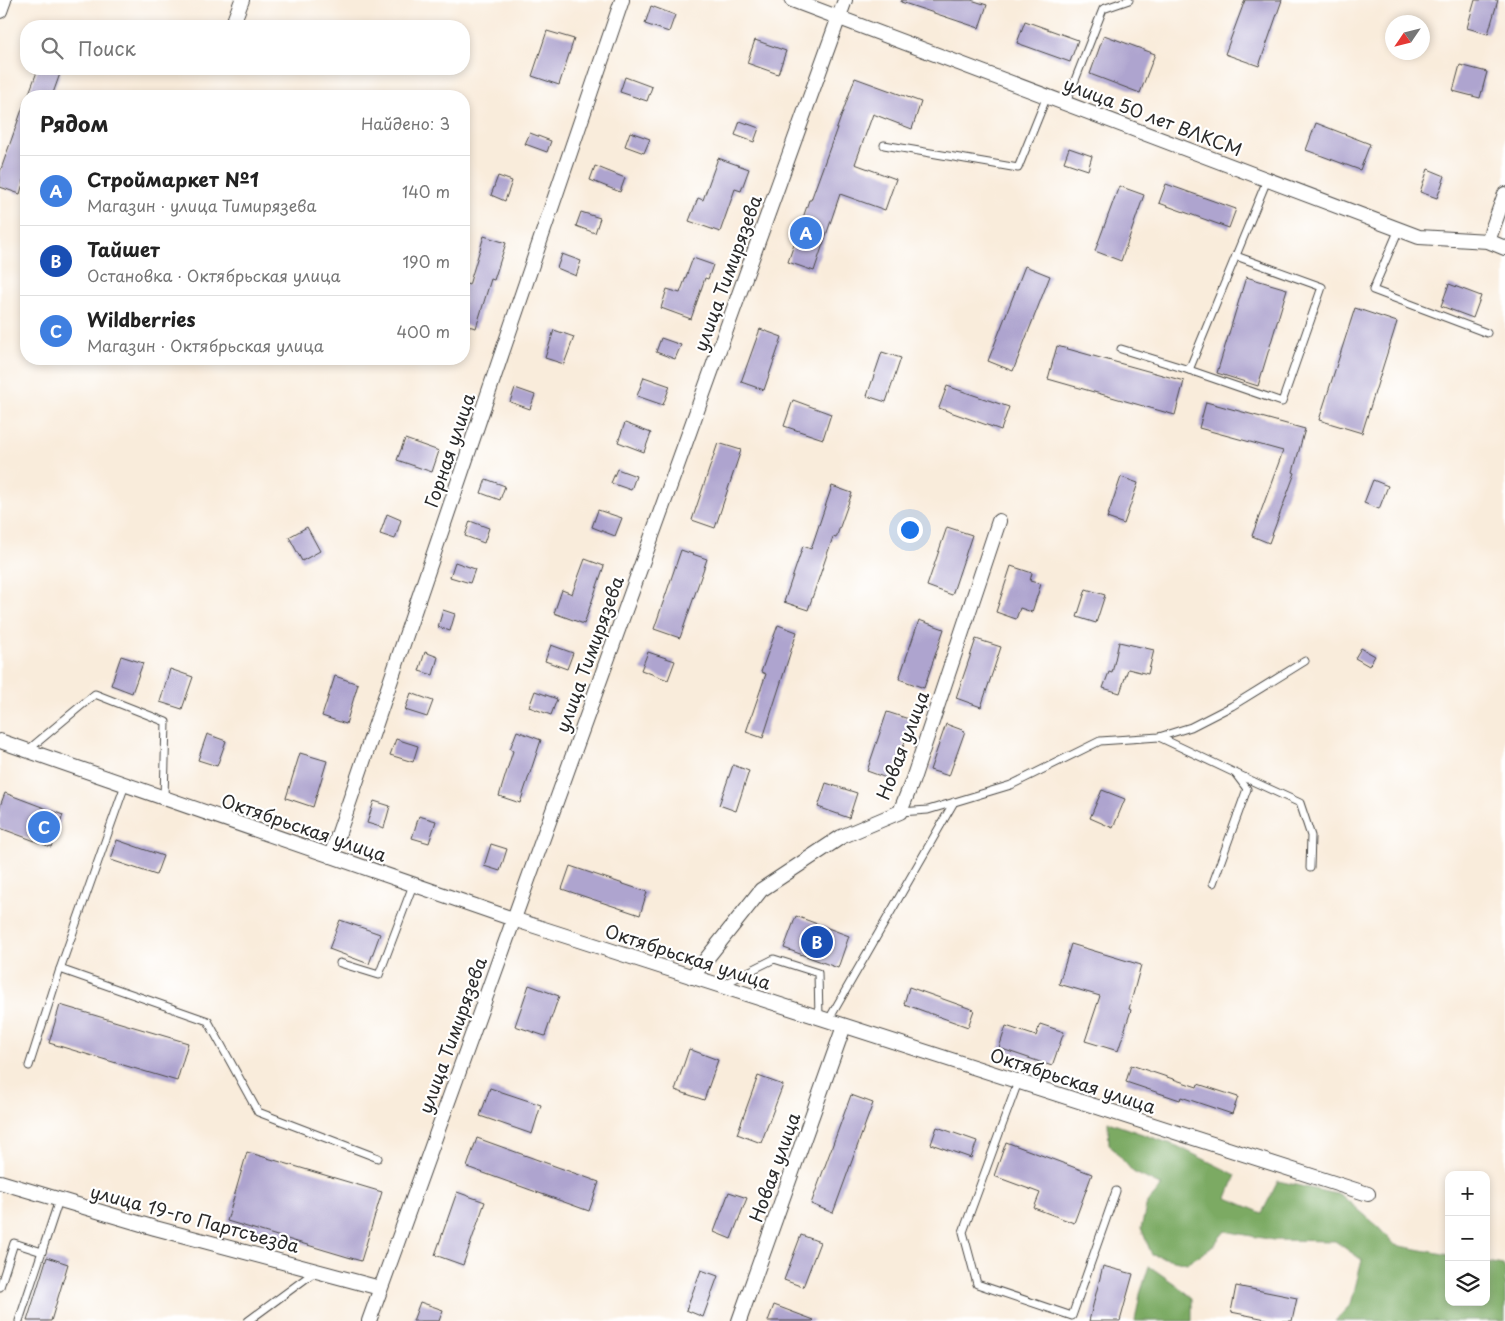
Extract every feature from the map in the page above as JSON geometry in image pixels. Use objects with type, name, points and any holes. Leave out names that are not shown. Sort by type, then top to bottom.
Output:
[{"type":"street","points":[[0,11],[4,0]]},
{"type":"street","points":[[234,20],[242,0]]},
{"type":"street","name":"Горная улица","points":[[331,856],[622,0]]},
{"type":"street","name":"улица 50 лет ВЛКСМ","points":[[792,0],[1419,237],[1488,241],[1505,248]]},
{"type":"street","name":"улица Тимирязева","points":[[369,1321],[845,0]]},
{"type":"street","points":[[1488,241],[1505,194]]},
{"type":"street","name":"Новая улица","points":[[692,977],[761,890],[841,837],[900,812],[912,782],[999,521]]},
{"type":"street","name":"Октябрьская улица","points":[[0,741],[514,919],[1368,1194]]},
{"type":"street","name":"Новая улица","points":[[739,1321],[844,1026]]},
{"type":"street","name":"улица 19-го Партсъезда","points":[[0,1182],[155,1228],[380,1288]]},
{"type":"lane","points":[[1066,103],[1102,10],[1129,0]]},
{"type":"lane","points":[[884,145],[1018,168],[1047,96]]},
{"type":"lane","points":[[1189,370],[1267,180]]},
{"type":"lane","points":[[1399,229],[1373,290],[1487,333]]},
{"type":"lane","points":[[1121,349],[1282,402],[1322,287],[1236,256]]},
{"type":"lane","points":[[900,812],[928,810],[1011,784],[1100,741],[1159,737],[1192,726],[1232,706],[1305,662]]},
{"type":"lane","points":[[27,751],[96,694],[166,722],[164,798]]},
{"type":"lane","points":[[1159,737],[1300,803],[1311,836],[1310,868]]},
{"type":"lane","points":[[1214,883],[1247,789],[1235,773]]},
{"type":"lane","points":[[29,1066],[60,969],[125,785]]},
{"type":"lane","points":[[823,1019],[954,802]]},
{"type":"lane","points":[[340,962],[378,976],[413,884]]},
{"type":"lane","points":[[721,986],[774,959],[818,973],[823,1019]]},
{"type":"lane","points":[[60,969],[208,1021],[258,1112],[378,1158]]},
{"type":"lane","points":[[1018,1082],[963,1232],[977,1284],[1072,1316],[1116,1191]]},
{"type":"lane","points":[[19,1321],[59,1200]]},
{"type":"lane","points":[[0,1287],[14,1243],[42,1252]]},
{"type":"lane","points":[[248,1321],[316,1271]]},
{"type":"green space","points":[[1108,1122],[1177,1146],[1236,1175],[1227,1198],[1262,1213],[1278,1181],[1341,1195],[1380,1228],[1395,1245],[1445,1254],[1445,1306],[1490,1306],[1490,1263],[1503,1265],[1505,1269],[1505,1321],[1335,1321],[1351,1304],[1362,1260],[1335,1241],[1273,1240],[1225,1231],[1211,1248],[1187,1263],[1152,1255],[1141,1228],[1147,1203],[1162,1186],[1133,1172],[1109,1144]]},
{"type":"green space","points":[[1149,1266],[1192,1298],[1192,1321],[1135,1321],[1140,1294]]},
{"type":"building","points":[[902,0],[971,0],[987,5],[979,28],[901,2]]},
{"type":"building","points":[[1245,0],[1282,0],[1259,66],[1225,54]]},
{"type":"building","points":[[1475,0],[1498,0],[1488,34],[1467,28]]},
{"type":"building","points":[[651,6],[675,15],[669,32],[645,24]]},
{"type":"building","points":[[1025,21],[1078,40],[1070,62],[1017,43]]},
{"type":"building","points":[[547,31],[574,39],[559,85],[532,76]]},
{"type":"building","points":[[1104,35],[1155,54],[1140,93],[1090,74]]},
{"type":"building","points":[[755,40],[786,51],[778,74],[747,63]]},
{"type":"building","points":[[1460,65],[1487,72],[1480,98],[1453,91]]},
{"type":"building","points":[[36,75],[60,75],[54,90],[30,90]]},
{"type":"building","points":[[625,77],[652,87],[647,101],[620,92]]},
{"type":"building","points":[[855,78],[921,102],[912,129],[873,114],[855,164],[896,179],[885,210],[840,194],[814,271],[788,262]]},
{"type":"building","points":[[20,115],[20,194],[0,187],[0,172]]},
{"type":"building","points":[[740,121],[759,128],[754,142],[735,135]]},
{"type":"building","points":[[1316,123],[1370,144],[1360,170],[1306,150]]},
{"type":"building","points":[[630,132],[650,139],[644,153],[625,146]]},
{"type":"building","points":[[530,133],[551,141],[547,152],[525,144]]},
{"type":"building","points":[[1069,148],[1092,156],[1088,170],[1064,162]]},
{"type":"building","points":[[718,158],[749,169],[741,191],[735,189],[720,232],[689,221],[698,198],[703,200]]},
{"type":"building","points":[[595,166],[625,178],[620,192],[590,180]]},
{"type":"building","points":[[1428,169],[1445,176],[1437,198],[1420,192]]},
{"type":"building","points":[[498,176],[512,181],[505,201],[491,195]]},
{"type":"building","points":[[1166,184],[1236,209],[1229,228],[1159,203]]},
{"type":"building","points":[[1119,186],[1144,195],[1121,261],[1095,251]]},
{"type":"building","points":[[581,212],[600,218],[595,233],[576,226]]},
{"type":"building","points":[[484,236],[506,243],[494,280],[491,279],[476,328],[470,326],[470,282]]},
{"type":"building","points":[[562,254],[581,261],[576,276],[557,268]]},
{"type":"building","points":[[693,258],[713,265],[708,279],[705,278],[691,319],[661,308],[667,289],[680,293]]},
{"type":"building","points":[[1025,266],[1050,276],[1013,371],[988,361]]},
{"type":"building","points":[[1246,277],[1287,289],[1258,386],[1217,373]]},
{"type":"building","points":[[1449,284],[1481,296],[1473,318],[1441,306]]},
{"type":"building","points":[[1355,308],[1397,322],[1362,433],[1319,420]]},
{"type":"building","points":[[760,329],[782,337],[764,390],[741,382]]},
{"type":"building","points":[[554,330],[574,337],[564,364],[545,358]]},
{"type":"building","points":[[661,338],[681,345],[675,359],[656,352]]},
{"type":"building","points":[[1057,346],[1184,381],[1175,415],[1048,379]]},
{"type":"building","points":[[882,352],[901,358],[886,402],[867,396]]},
{"type":"building","points":[[644,377],[670,386],[663,405],[637,396]]},
{"type":"building","points":[[947,386],[1009,407],[1001,430],[939,408]]},
{"type":"building","points":[[515,388],[535,395],[530,409],[510,402]]},
{"type":"building","points":[[793,400],[831,414],[823,439],[784,426]]},
{"type":"building","points":[[1206,402],[1305,429],[1293,472],[1295,473],[1269,543],[1252,536],[1283,451],[1199,428]]},
{"type":"building","points":[[625,423],[651,433],[644,452],[618,442]]},
{"type":"building","points":[[405,439],[439,451],[432,472],[397,460]]},
{"type":"building","points":[[718,443],[741,450],[715,528],[692,520]]},
{"type":"building","points":[[617,469],[636,476],[631,490],[611,483]]},
{"type":"building","points":[[1121,477],[1138,483],[1124,524],[1107,518]]},
{"type":"building","points":[[486,479],[505,486],[500,500],[481,493]]},
{"type":"building","points":[[1373,480],[1388,486],[1379,509],[1364,503]]},
{"type":"building","points":[[832,486],[852,493],[836,538],[833,537],[808,610],[784,602],[803,546],[811,549]]},
{"type":"building","points":[[598,510],[622,518],[615,536],[592,527]]},
{"type":"building","points":[[387,514],[401,520],[395,539],[380,534]]},
{"type":"building","points":[[470,521],[489,528],[484,543],[465,536]]},
{"type":"building","points":[[307,527],[320,551],[302,561],[289,537]]},
{"type":"building","points":[[947,527],[972,535],[952,595],[927,586]]},
{"type":"building","points":[[681,550],[707,559],[680,638],[654,629]]},
{"type":"building","points":[[585,559],[604,566],[584,624],[554,613],[562,590],[572,594]]},
{"type":"building","points":[[455,562],[475,569],[470,583],[450,577]]},
{"type":"building","points":[[1011,566],[1032,573],[1030,581],[1041,584],[1032,612],[1020,608],[1016,619],[996,612]]},
{"type":"building","points":[[1086,589],[1105,595],[1096,623],[1077,617]]},
{"type":"building","points":[[443,610],[455,614],[450,631],[438,627]]},
{"type":"building","points":[[919,620],[944,629],[924,688],[899,679]]},
{"type":"building","points":[[778,625],[797,632],[763,738],[746,732],[766,674],[761,672]]},
{"type":"building","points":[[976,639],[1001,647],[981,707],[956,698]]},
{"type":"building","points":[[1119,642],[1154,650],[1148,674],[1128,669],[1120,693],[1103,688],[1109,672],[1112,673]]},
{"type":"building","points":[[551,645],[573,653],[567,669],[545,661]]},
{"type":"building","points":[[1361,648],[1375,656],[1369,666],[1355,658]]},
{"type":"building","points":[[425,652],[438,657],[433,675],[419,671]]},
{"type":"building","points":[[648,652],[675,661],[668,680],[641,670]]},
{"type":"building","points":[[121,656],[143,663],[132,693],[111,685]]},
{"type":"building","points":[[170,669],[193,677],[182,709],[160,702]]},
{"type":"building","points":[[335,676],[358,684],[346,724],[322,716]]},
{"type":"building","points":[[535,691],[557,699],[551,715],[529,707]]},
{"type":"building","points":[[411,693],[433,701],[427,717],[405,710]]},
{"type":"building","points":[[887,712],[912,720],[892,780],[867,771]]},
{"type":"building","points":[[946,724],[965,731],[949,776],[930,770]]},
{"type":"building","points":[[517,731],[541,740],[520,803],[499,796],[513,751],[510,749]]},
{"type":"building","points":[[207,734],[226,741],[217,766],[198,760]]},
{"type":"building","points":[[396,739],[418,746],[413,762],[390,755]]},
{"type":"building","points":[[300,753],[327,761],[313,807],[286,798]]},
{"type":"building","points":[[733,765],[749,771],[736,811],[719,805]]},
{"type":"building","points":[[826,783],[857,793],[849,818],[818,807]]},
{"type":"building","points":[[1102,790],[1125,799],[1113,828],[1090,818]]},
{"type":"building","points":[[5,793],[63,815],[51,847],[0,828],[0,806]]},
{"type":"building","points":[[374,801],[390,806],[384,828],[367,823]]},
{"type":"building","points":[[419,816],[436,821],[429,843],[412,838]]},
{"type":"building","points":[[117,840],[163,856],[156,875],[111,860]]},
{"type":"building","points":[[491,844],[507,849],[500,871],[484,866]]},
{"type":"building","points":[[570,866],[647,892],[640,915],[562,889]]},
{"type":"building","points":[[796,916],[849,936],[838,968],[784,948]]},
{"type":"building","points":[[340,920],[380,934],[369,964],[329,949]]},
{"type":"building","points":[[1071,944],[1141,965],[1129,1009],[1131,1010],[1118,1051],[1085,1041],[1100,996],[1059,984]]},
{"type":"building","points":[[529,985],[559,996],[545,1036],[515,1026]]},
{"type":"building","points":[[909,987],[974,1010],[968,1027],[904,1004]]},
{"type":"building","points":[[60,1005],[188,1043],[177,1081],[49,1043]]},
{"type":"building","points":[[1040,1024],[1064,1032],[1052,1066],[999,1048],[1006,1026],[1036,1036]]},
{"type":"building","points":[[689,1049],[718,1060],[704,1100],[675,1090]]},
{"type":"building","points":[[1131,1065],[1197,1087],[1198,1084],[1238,1097],[1232,1114],[1181,1097],[1180,1100],[1126,1082]]},
{"type":"building","points":[[758,1076],[783,1085],[761,1143],[737,1134]]},
{"type":"building","points":[[490,1088],[541,1105],[532,1134],[480,1116]]},
{"type":"building","points":[[851,1095],[873,1103],[833,1213],[811,1204]]},
{"type":"building","points":[[937,1127],[977,1141],[971,1158],[931,1144]]},
{"type":"building","points":[[477,1138],[599,1182],[589,1211],[467,1167]]},
{"type":"building","points":[[1006,1142],[1092,1174],[1074,1223],[1034,1208],[1040,1193],[994,1176]]},
{"type":"building","points":[[247,1152],[382,1192],[361,1261],[227,1221]]},
{"type":"building","points":[[457,1192],[485,1202],[463,1265],[435,1255]]},
{"type":"building","points":[[729,1192],[747,1198],[731,1239],[714,1232]]},
{"type":"building","points":[[801,1235],[820,1242],[803,1287],[784,1280]]},
{"type":"building","points":[[47,1257],[68,1264],[51,1321],[27,1321]]},
{"type":"building","points":[[1103,1266],[1133,1274],[1120,1321],[1089,1321]]},
{"type":"building","points":[[701,1270],[718,1276],[703,1317],[686,1310]]},
{"type":"building","points":[[1236,1286],[1297,1298],[1292,1321],[1276,1321],[1231,1312]]},
{"type":"building","points":[[420,1302],[443,1310],[439,1321],[413,1321]]},
{"type":"building","points":[[774,1305],[814,1320],[768,1321]]},
{"type":"place","name":"Строймаркет №1","points":[[806,233]]},
{"type":"place","name":"Wildberries","points":[[44,827]]},
{"type":"place","name":"Тайшет","points":[[817,942]]}]
